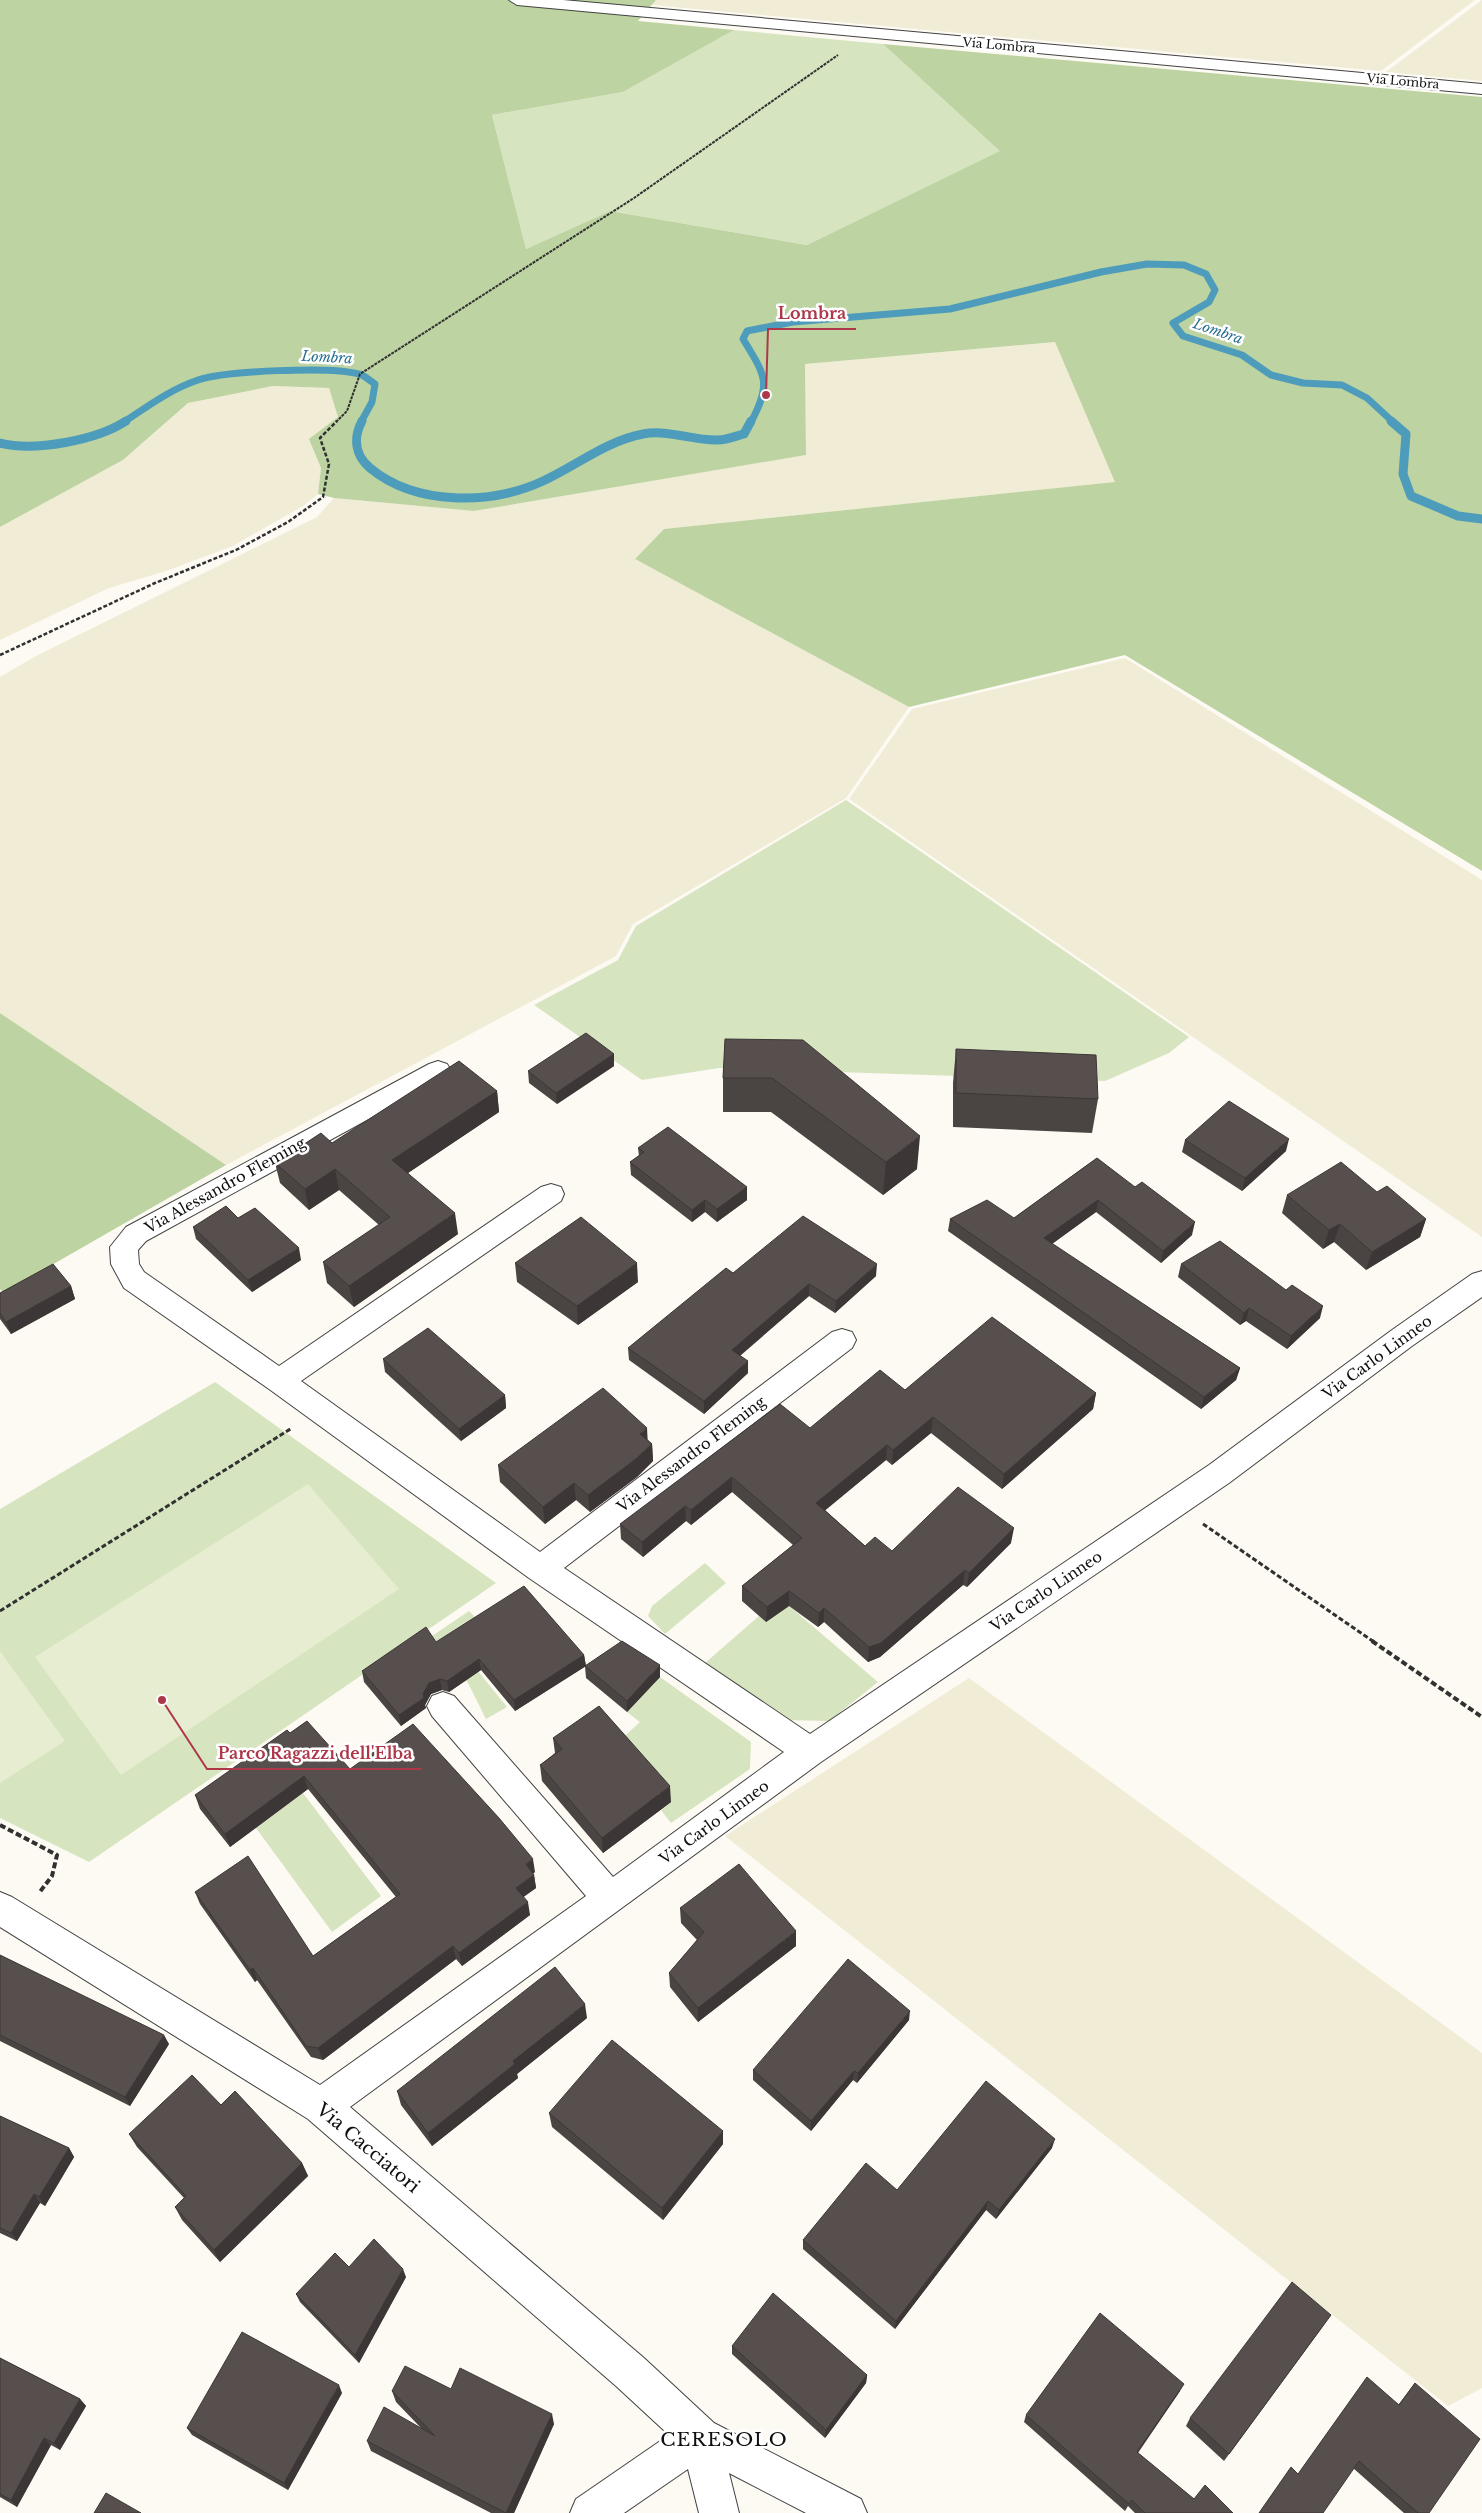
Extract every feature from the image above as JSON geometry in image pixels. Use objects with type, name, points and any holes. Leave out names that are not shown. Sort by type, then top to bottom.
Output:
[{"type":"street","name":"Via Lombra","points":[[517,0],[858,33],[1482,88]]},
{"type":"street","name":"Via Alessandro Fleming","points":[[438,1070],[136,1234],[124,1247],[125,1264],[134,1280],[319,1409],[540,1569],[810,1752]]},
{"type":"street","points":[[279,1381],[551,1194]]},
{"type":"street","name":"Via Carlo Linneo","points":[[321,2106],[610,1899],[810,1752],[1174,1504],[1482,1282]]},
{"type":"street","name":"Via Alessandro Fleming","points":[[540,1569],[842,1340]]},
{"type":"street","points":[[443,1706],[610,1899]]},
{"type":"street","name":"Via Cacciatori","points":[[10,1914],[321,2106],[630,2372],[700,2437],[848,2513]]},
{"type":"street","points":[[590,2513],[700,2437],[719,2513]]},
{"type":"path","points":[[0,655],[154,582],[236,550],[288,522],[323,497],[329,464],[320,438],[347,411],[360,374],[634,198],[846,49],[858,33]]},
{"type":"path","points":[[0,1610],[281,1436],[319,1409]]},
{"type":"path","points":[[1174,1504],[1482,1717]]},
{"type":"path","points":[[0,1825],[57,1856],[52,1876],[10,1914]]},
{"type":"shaded area","points":[[656,0],[1475,0],[1381,71],[652,5]]},
{"type":"shaded area","points":[[1482,0],[1482,81],[1386,72]]},
{"type":"shaded area","points":[[1055,342],[1116,482],[664,529],[635,559],[909,707],[846,798],[633,924],[616,956],[226,1165],[0,1013],[0,677],[34,657],[317,517],[334,498],[474,511],[806,455],[805,364]]},
{"type":"shaded area","points":[[273,386],[329,388],[338,417],[310,439],[321,468],[318,494],[303,506],[233,546],[166,571],[109,588],[0,640],[0,527],[123,460],[188,403]]},
{"type":"shaded area","points":[[1125,658],[1482,880],[1482,1237],[849,799],[912,709]]},
{"type":"shaded area","points":[[969,1678],[1482,2053],[1482,2388],[1448,2406],[725,1836]]},
{"type":"green space","points":[[0,0],[656,0],[638,21],[734,30],[623,92],[492,115],[526,249],[610,211],[807,245],[1000,151],[883,44],[1482,97],[1482,871],[1125,655],[909,707],[635,559],[664,529],[1115,482],[1055,342],[805,364],[806,455],[474,511],[334,498],[318,494],[321,468],[309,439],[338,417],[329,388],[273,386],[188,403],[123,460],[0,527]]},
{"type":"green space","points":[[734,30],[883,44],[1001,151],[807,245],[610,211],[526,249],[492,115],[623,92]]},
{"type":"green space","points":[[846,800],[1189,1037],[1169,1053],[1105,1081],[719,1068],[642,1080],[534,1005],[618,960],[636,926]]},
{"type":"green space","points":[[0,1013],[226,1165],[3,1293],[0,1289]]},
{"type":"green space","points":[[215,1382],[496,1583],[89,1862],[0,1818],[0,1509]]},
{"type":"green space","points":[[308,1484],[399,1589],[121,1775],[35,1657]]},
{"type":"green space","points":[[705,1563],[726,1583],[665,1634],[648,1616],[652,1606]]},
{"type":"green space","points":[[789,1606],[878,1682],[829,1721],[781,1720],[705,1663],[759,1616],[766,1622]]},
{"type":"green space","points":[[469,1611],[477,1619],[469,1660],[507,1707],[486,1719],[468,1683],[429,1638]]},
{"type":"green space","points":[[0,1651],[65,1741],[0,1783]]},
{"type":"green space","points":[[660,1677],[751,1742],[750,1769],[671,1823],[661,1810],[671,1802],[618,1742],[640,1722],[627,1712]]},
{"type":"green space","points":[[303,1793],[381,1896],[332,1932],[256,1828]]},
{"type":"building","points":[[586,1033],[614,1054],[556,1093],[528,1071]]},
{"type":"building","points":[[725,1039],[803,1040],[920,1136],[886,1162],[772,1078],[723,1078]]},
{"type":"building","points":[[956,1049],[1096,1055],[1098,1099],[956,1093]]},
{"type":"building","points":[[459,1061],[497,1091],[392,1160],[455,1213],[349,1286],[323,1262],[390,1217],[335,1169],[305,1189],[275,1163],[321,1133],[332,1143]]},
{"type":"building","points":[[1229,1101],[1289,1139],[1245,1178],[1185,1140]]},
{"type":"building","points":[[668,1127],[747,1187],[717,1209],[705,1200],[692,1210],[630,1162],[644,1152],[638,1148]]},
{"type":"building","points":[[1097,1158],[1135,1187],[1142,1182],[1195,1222],[1163,1251],[1098,1200],[1044,1238],[1240,1368],[1204,1397],[950,1219],[987,1200],[1014,1218]]},
{"type":"building","points":[[1341,1162],[1377,1192],[1387,1186],[1426,1219],[1372,1252],[1340,1224],[1329,1230],[1287,1195]]},
{"type":"building","points":[[226,1206],[238,1218],[255,1208],[299,1248],[248,1280],[193,1227]]},
{"type":"building","points":[[803,1216],[877,1264],[836,1301],[809,1284],[732,1350],[748,1361],[704,1401],[628,1348],[726,1268],[733,1273]]},
{"type":"building","points":[[581,1217],[637,1263],[577,1306],[515,1263]]},
{"type":"building","points":[[1220,1241],[1286,1290],[1292,1285],[1323,1306],[1291,1336],[1249,1308],[1244,1313],[1181,1264]]},
{"type":"building","points":[[53,1264],[71,1286],[6,1322],[0,1313],[0,1293]]},
{"type":"building","points":[[992,1317],[1096,1393],[1004,1474],[933,1417],[893,1450],[887,1445],[816,1503],[865,1546],[875,1537],[892,1551],[958,1487],[1014,1528],[969,1573],[965,1570],[881,1643],[869,1647],[824,1608],[819,1613],[789,1591],[767,1607],[742,1586],[802,1538],[732,1477],[691,1510],[685,1506],[642,1542],[620,1524],[780,1404],[810,1428],[880,1370],[905,1390]]},
{"type":"building","points":[[428,1328],[505,1395],[459,1429],[383,1359]]},
{"type":"building","points":[[603,1388],[647,1428],[640,1434],[652,1444],[636,1459],[588,1495],[574,1483],[543,1507],[498,1465]]},
{"type":"building","points":[[524,1586],[584,1655],[514,1700],[479,1659],[447,1681],[440,1679],[429,1683],[423,1694],[424,1698],[399,1715],[362,1671],[426,1627],[436,1642]]},
{"type":"building","points":[[622,1641],[660,1665],[627,1701],[585,1666]]},
{"type":"building","points":[[599,1706],[670,1786],[602,1838],[540,1765],[562,1749],[553,1738]]},
{"type":"building","points":[[307,1721],[350,1769],[413,1724],[499,1818],[533,1859],[526,1864],[534,1875],[516,1888],[528,1902],[459,1953],[453,1946],[318,2048],[306,2046],[253,1968],[250,1970],[195,1892],[248,1856],[313,1956],[400,1894],[304,1776],[225,1834],[195,1795],[287,1730],[290,1733]]},
{"type":"building","points":[[739,1864],[796,1931],[698,2008],[669,1973],[704,1932],[680,1908]]},
{"type":"building","points":[[0,1955],[164,2035],[125,2097],[0,2035]]},
{"type":"building","points":[[848,1959],[910,2011],[858,2073],[854,2071],[811,2121],[753,2070]]},
{"type":"building","points":[[555,1967],[585,2004],[513,2061],[515,2064],[428,2133],[397,2091]]},
{"type":"building","points":[[612,2040],[723,2131],[662,2208],[549,2113]]},
{"type":"building","points":[[192,2075],[221,2105],[235,2091],[302,2163],[214,2250],[175,2207],[186,2196],[129,2134]]},
{"type":"building","points":[[986,2081],[1055,2139],[999,2210],[988,2201],[896,2321],[803,2240],[866,2163],[897,2190]]},
{"type":"building","points":[[0,2116],[69,2148],[39,2197],[34,2194],[11,2233],[0,2228]]},
{"type":"building","points":[[374,2239],[403,2269],[355,2355],[296,2294],[335,2253],[349,2267]]},
{"type":"building","points":[[1292,2282],[1331,2315],[1229,2454],[1190,2418]]},
{"type":"building","points":[[773,2293],[867,2375],[826,2430],[732,2346]]},
{"type":"building","points":[[1100,2313],[1184,2384],[1137,2452],[1194,2499],[1205,2485],[1233,2513],[1145,2513],[1132,2500],[1129,2504],[1026,2415]]},
{"type":"building","points":[[242,2332],[339,2385],[284,2483],[187,2428]]},
{"type":"building","points":[[0,2358],[80,2399],[54,2443],[44,2438],[11,2500],[0,2494]]},
{"type":"building","points":[[405,2366],[451,2389],[460,2368],[552,2414],[506,2513],[367,2441],[384,2407],[435,2436],[392,2391]]},
{"type":"building","points":[[1367,2377],[1399,2405],[1415,2383],[1480,2439],[1429,2513],[1418,2513],[1359,2461],[1323,2513],[1259,2513],[1291,2467],[1298,2474]]},
{"type":"building","points":[[106,2493],[141,2513],[94,2513]]},
{"type":"waterway","name":"Lombra","points":[[751,422],[762,398],[763,379],[761,371],[743,339],[747,331],[793,322],[950,309],[1101,272],[1147,264],[1184,265],[1206,274],[1215,290],[1209,302],[1173,323],[1183,336],[1242,355],[1271,375],[1303,383],[1342,385],[1367,398],[1393,422]]},
{"type":"waterway","name":"Lombra","points":[[124,422],[169,393],[198,380],[231,374],[303,370],[326,370],[359,374],[375,384],[372,402],[361,422]]},
{"type":"waterway","name":"Lombra","points":[[0,443],[30,446],[65,443],[99,434],[126,421]]},
{"type":"waterway","name":"Lombra","points":[[362,421],[357,434],[357,446],[361,458],[370,468],[389,480],[409,489],[431,495],[454,498],[478,497],[523,489],[543,481],[604,448],[629,437],[662,433],[699,439],[721,440],[744,434],[751,421]]},
{"type":"waterway","name":"Lombra","points":[[1391,421],[1406,434],[1403,474],[1411,496],[1458,516],[1482,519]]},
{"type":"place","name":"Lombra","points":[[766,395]]},
{"type":"place","name":"Parco Ragazzi dell'Elba","points":[[162,1700]]},
{"type":"district","name":"CERESOLO","points":[[724,2439]]}]
